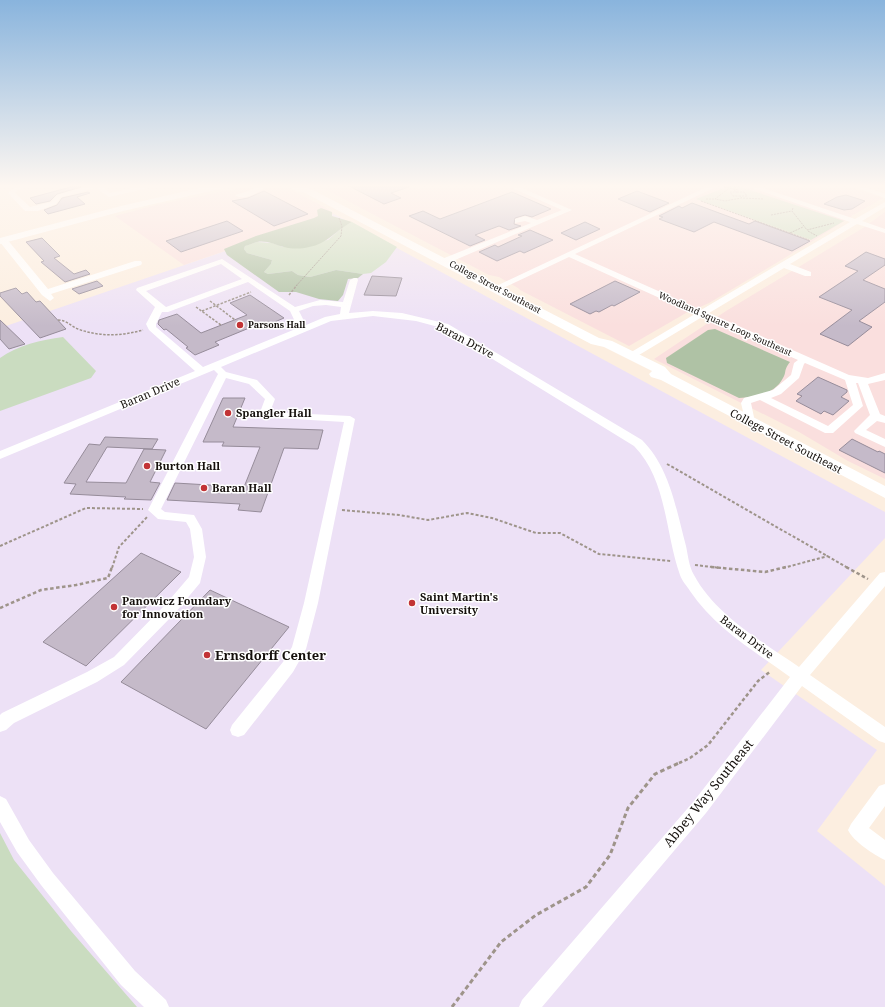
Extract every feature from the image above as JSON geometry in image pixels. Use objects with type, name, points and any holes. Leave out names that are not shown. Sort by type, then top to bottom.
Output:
[{"type":"main road","points":[[1,240],[32,232]]},
{"type":"main road","name":"College Street Southeast","points":[[390,232],[595,341],[602,347],[654,374],[666,377],[885,493]]},
{"type":"main road","name":"College Street Southeast","points":[[595,341],[608,344],[660,370],[666,377]]},
{"type":"street","points":[[445,261],[513,232]]},
{"type":"street","points":[[496,288],[617,232]]},
{"type":"street","points":[[631,356],[839,232]]},
{"type":"street","points":[[1,240],[47,296],[138,263]]},
{"type":"street","name":"Woodland Square Loop Southeast","points":[[568,254],[804,360],[850,379],[862,381],[878,380],[885,376]]},
{"type":"street","points":[[249,279],[165,310],[140,290],[222,261],[249,279],[294,310],[303,328]]},
{"type":"street","points":[[784,265],[808,274]]},
{"type":"street","points":[[294,310],[308,304],[321,302],[344,311],[354,280]]},
{"type":"street","points":[[160,306],[151,324],[152,328],[202,372]]},
{"type":"street","name":"Baran Drive","points":[[0,455],[202,372],[219,370],[303,328],[328,319],[344,311],[422,318],[445,326],[638,443],[648,453],[663,483],[687,576],[705,602],[732,628],[885,736]]},
{"type":"street","points":[[750,422],[746,403],[748,400],[772,395],[793,379],[798,372],[799,363],[804,360]]},
{"type":"street","points":[[0,725],[8,718],[80,683],[119,661],[170,609],[195,579],[200,557],[196,529],[190,518],[162,516],[154,510],[219,370],[253,382],[270,399],[264,415],[350,419],[311,603],[299,649],[288,666],[238,730]]},
{"type":"street","points":[[761,397],[829,431],[858,406],[850,379]]},
{"type":"street","points":[[862,381],[880,418],[859,431],[885,443]]},
{"type":"street","name":"Abbey Way Southeast","points":[[528,1007],[700,807],[800,676],[881,580]]},
{"type":"street","points":[[885,792],[858,830],[885,851]]},
{"type":"street","points":[[0,805],[23,846],[47,879],[128,978],[159,1007]]},
{"type":"path","points":[[284,303],[304,276],[341,236],[341,232]]},
{"type":"path","points":[[790,233],[820,244]]},
{"type":"path","points":[[202,311],[242,297],[262,288]]},
{"type":"path","points":[[238,294],[242,297]]},
{"type":"path","points":[[203,296],[235,320]]},
{"type":"path","points":[[189,301],[221,325]]},
{"type":"path","points":[[58,320],[62,320],[71,326],[87,332],[109,334],[135,333],[144,330],[151,324]]},
{"type":"path","points":[[648,453],[828,556],[881,580]]},
{"type":"path","points":[[0,546],[86,508],[154,510]]},
{"type":"path","points":[[331,509],[398,515],[428,520],[467,513],[492,518],[536,533],[560,532],[599,554],[765,572],[828,556]]},
{"type":"path","points":[[0,608],[41,590],[76,585],[108,578],[118,546],[154,510]]},
{"type":"path","points":[[452,1007],[501,942],[536,915],[586,887],[610,855],[628,808],[655,774],[690,758],[708,745],[758,681],[775,669]]},
{"type":"shaded area","points":[[138,232],[281,232],[184,265]]},
{"type":"shaded area","name":"Saint Martin's University","points":[[281,232],[367,232],[885,512],[885,538],[761,670],[877,750],[817,831],[885,886],[885,1007],[0,1007],[0,328]]},
{"type":"shaded area","points":[[407,232],[827,232],[709,303],[686,313],[629,346],[520,290],[499,277],[489,275]]},
{"type":"shaded area","points":[[856,232],[885,232],[885,479],[848,461],[799,432],[654,359],[726,311]]},
{"type":"green space","points":[[269,232],[337,232],[321,243],[309,247],[290,248],[268,242],[256,242],[245,246],[244,249],[247,253],[272,260],[271,264],[264,272],[268,274],[292,271],[298,275],[310,277],[336,270],[363,274],[358,278],[348,279],[343,295],[338,301],[319,299],[296,292],[279,292],[227,255],[224,249]]},
{"type":"green space","points":[[337,232],[370,232],[397,247],[386,262],[371,273],[363,274],[336,270],[310,277],[298,275],[292,271],[268,274],[264,272],[271,264],[272,260],[247,253],[244,249],[245,246],[257,242],[272,243],[283,247],[328,240]]},
{"type":"green space","points":[[789,232],[825,232],[811,240]]},
{"type":"green space","points":[[715,329],[790,362],[780,383],[775,388],[764,394],[739,398],[667,363],[666,358],[708,330]]},
{"type":"green space","points":[[63,337],[96,371],[91,378],[0,411],[0,358],[7,353],[30,344]]},
{"type":"green space","points":[[0,833],[14,860],[71,931],[137,1007],[0,1007]]},
{"type":"building","points":[[193,232],[240,232],[181,252],[166,241]]},
{"type":"building","points":[[442,232],[483,232],[475,235],[485,240],[470,246]]},
{"type":"building","points":[[525,232],[535,232],[553,240],[524,253],[520,251],[497,261],[479,252],[495,245],[498,247],[522,236],[518,235]]},
{"type":"building","points":[[563,232],[593,232],[576,240],[561,233]]},
{"type":"building","points":[[741,232],[785,232],[810,241],[792,251]]},
{"type":"building","points":[[42,238],[60,256],[54,258],[74,274],[86,270],[90,274],[65,282],[41,262],[44,261],[26,242]]},
{"type":"building","points":[[866,252],[885,259],[885,265],[863,280],[885,289],[885,302],[859,321],[872,327],[848,346],[820,334],[852,310],[819,297],[858,271],[845,266]]},
{"type":"building","points":[[372,276],[402,278],[396,296],[364,295]]},
{"type":"building","points":[[97,281],[103,286],[79,294],[72,289]]},
{"type":"building","points":[[615,281],[640,292],[614,306],[612,305],[599,312],[596,311],[590,314],[570,304]]},
{"type":"building","points":[[16,288],[22,294],[27,292],[36,302],[40,301],[66,329],[40,338],[0,296],[0,293]]},
{"type":"building","name":"Parsons Hall","points":[[250,295],[284,318],[263,327],[259,324],[215,342],[219,345],[195,355],[186,348],[188,347],[158,324],[159,320],[177,314],[201,333],[247,315],[230,303]]},
{"type":"building","points":[[0,320],[25,344],[9,349],[0,339]]},
{"type":"building","points":[[818,377],[847,390],[847,392],[841,397],[849,401],[833,415],[824,411],[821,414],[796,401],[802,396],[797,394]]},
{"type":"building","points":[[223,398],[245,398],[233,427],[323,430],[318,449],[284,448],[261,512],[238,510],[240,504],[167,500],[175,483],[244,487],[260,447],[222,446],[224,442],[203,442]]},
{"type":"building","name":"Burton Hall","points":[[105,437],[158,439],[152,449],[107,447],[86,482],[126,483],[144,449],[166,450],[150,482],[160,483],[151,500],[70,494],[76,484],[64,483],[89,444],[100,445]]},
{"type":"building","points":[[852,439],[885,454],[885,473],[839,450]]},
{"type":"building","name":"Panowicz Foundary for Innovation","points":[[141,553],[181,572],[86,666],[43,642]]},
{"type":"building","name":"Ernsdorff Center","points":[[210,590],[289,627],[206,729],[121,682]]},
{"type":"place","name":"Parsons Hall","points":[[240,325]]},
{"type":"place","name":"Spangler Hall","points":[[228,413]]},
{"type":"place","name":"Burton Hall","points":[[147,466]]},
{"type":"place","name":"Baran Hall","points":[[204,488]]},
{"type":"place","name":"Saint Martin's University","points":[[412,603]]},
{"type":"place","name":"Panowicz Foundary for Innovation","points":[[114,607]]},
{"type":"place","name":"Ernsdorff Center","points":[[207,655]]}]
